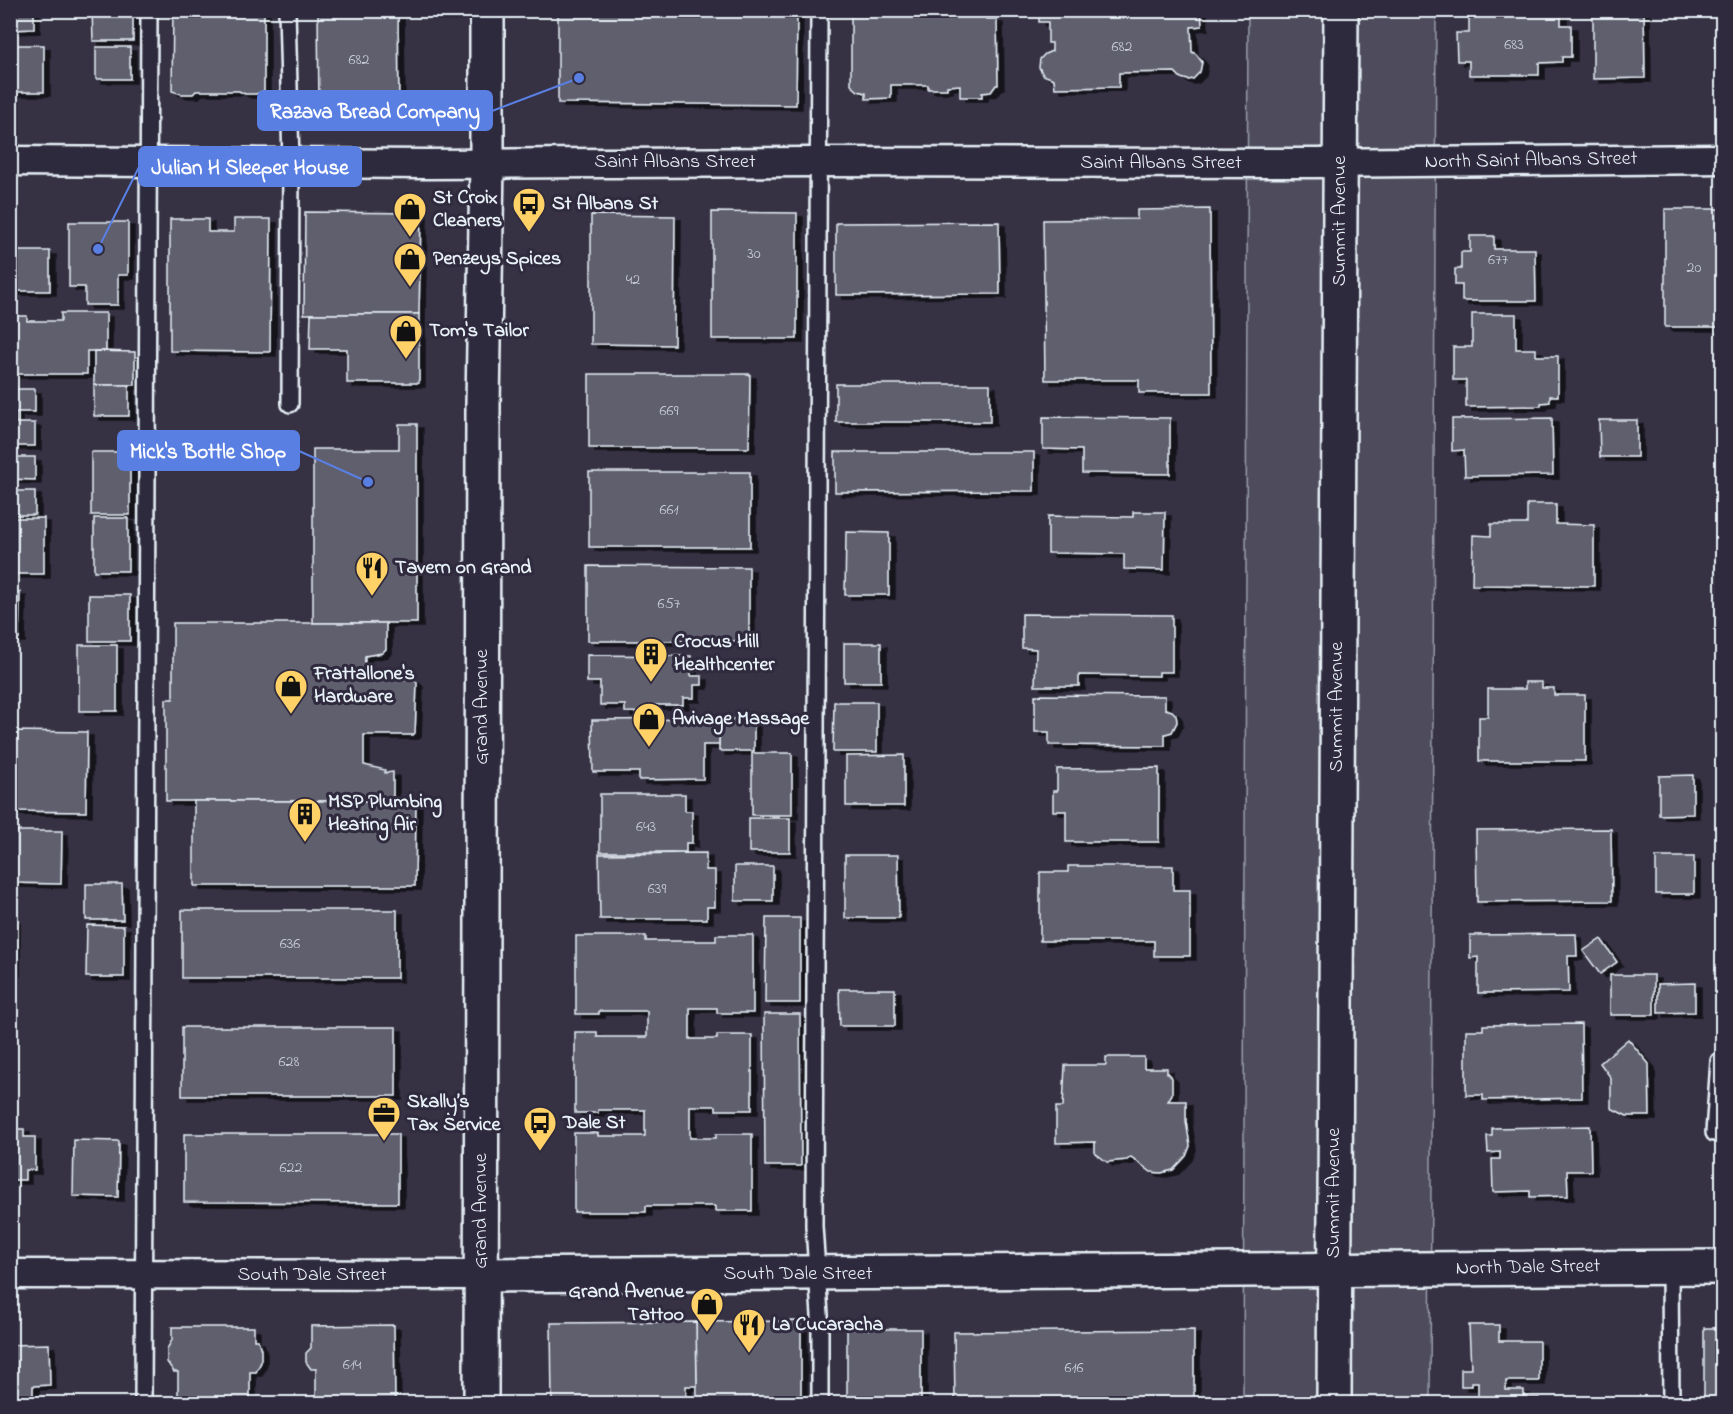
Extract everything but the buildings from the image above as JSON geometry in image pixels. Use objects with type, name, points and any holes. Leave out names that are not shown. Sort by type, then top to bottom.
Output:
[{"type":"main road","name":"Grand Avenue","points":[[481,1404],[483,405],[487,10]]},
{"type":"main road","name":"Summit Avenue","points":[[1334,1404],[1341,10]]},
{"type":"main road","name":"North Dale Street","points":[[1334,1270],[1722,1267]]},
{"type":"main road","name":"South Dale Street","points":[[481,1275],[1334,1270]]},
{"type":"street","name":"North Saint Albans Street","points":[[1340,163],[1722,159]]},
{"type":"street","name":"Saint Albans Street","points":[[10,161],[427,164],[1340,163]]},
{"type":"street","name":"South Dale Street","points":[[10,1274],[481,1275]]},
{"type":"lane","points":[[144,1404],[149,10]]},
{"type":"lane","points":[[287,10],[291,163],[290,404]]},
{"type":"lane","points":[[819,10],[814,1226],[820,1315],[820,1404]]},
{"type":"lane","points":[[1714,1132],[1719,1061],[1722,1059]]},
{"type":"lane","points":[[1670,1267],[1671,1404]]},
{"type":"shaded area","points":[[1248,11],[1436,11],[1430,1403],[1243,1404]]},
{"type":"place","name":"Razava Bread Company","points":[[579,78]]},
{"type":"place","name":"St Albans St","points":[[529,233]]},
{"type":"place","name":"St Croix Cleaners","points":[[410,238]]},
{"type":"place","name":"Julian H Sleeper House","points":[[98,249]]},
{"type":"place","name":"Penzeys Spices","points":[[410,288]]},
{"type":"place","name":"Tom's Tailor","points":[[406,360]]},
{"type":"place","name":"Mick's Bottle Shop","points":[[368,482]]},
{"type":"place","name":"Tavern on Grand","points":[[372,597]]},
{"type":"place","name":"Crocus Hill Healthcenter","points":[[651,683]]},
{"type":"place","name":"Frattallone's Hardware","points":[[291,715]]},
{"type":"place","name":"Avivage Massage","points":[[649,748]]},
{"type":"place","name":"MSP Plumbing Heating Air","points":[[305,843]]},
{"type":"place","name":"Skally’s Tax Service","points":[[384,1142]]},
{"type":"place","name":"Dale St","points":[[540,1152]]},
{"type":"place","name":"Grand Avenue Tattoo","points":[[707,1333]]},
{"type":"place","name":"La Cucaracha","points":[[749,1354]]}]
